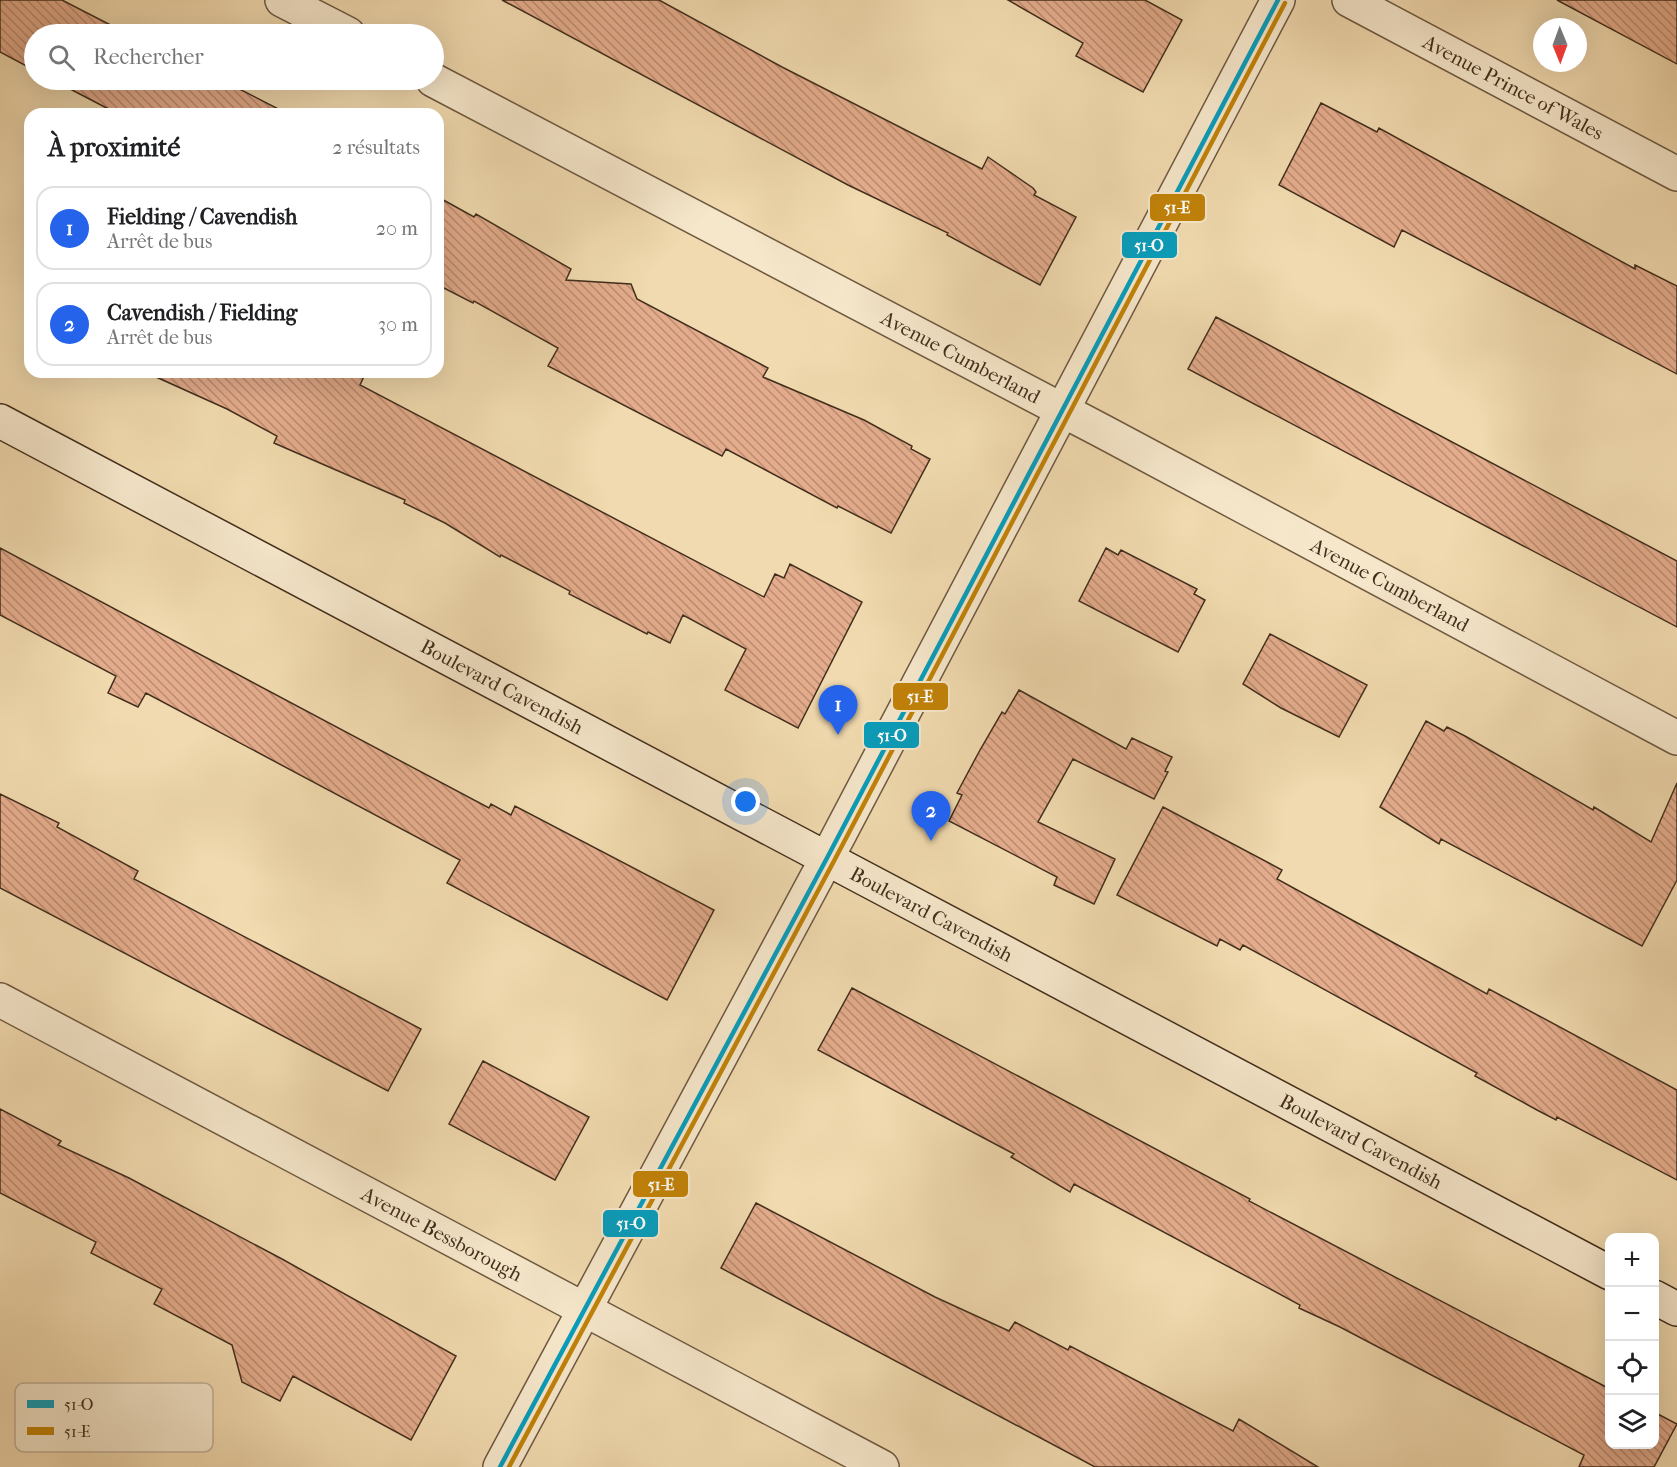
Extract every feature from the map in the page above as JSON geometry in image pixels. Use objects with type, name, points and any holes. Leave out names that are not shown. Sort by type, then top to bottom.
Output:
[{"type":"street","points":[[282,0],[329,24]]},
{"type":"street","points":[[500,1467],[827,858],[1278,0]]},
{"type":"street","name":"Avenue Prince of Wales","points":[[1349,0],[1677,174]]},
{"type":"street","name":"Avenue Cumberland","points":[[444,86],[1061,410],[1677,738]]},
{"type":"street","name":"Boulevard Cavendish","points":[[0,421],[1605,1270]]},
{"type":"street","name":"Avenue Bessborough","points":[[0,1000],[882,1467]]},
{"type":"street","points":[[1659,1300],[1677,1309]]},
{"type":"building","points":[[0,0],[62,0],[109,24],[24,24],[24,65],[0,52]]},
{"type":"building","points":[[502,0],[659,0],[782,67],[982,169],[988,157],[1033,188],[1036,192],[1034,195],[1076,217],[1040,285],[947,235],[948,233],[848,185]]},
{"type":"building","points":[[1008,0],[1145,0],[1182,20],[1143,92],[1076,56],[1083,43]]},
{"type":"building","points":[[1557,0],[1677,0],[1677,64]]},
{"type":"building","points":[[72,90],[241,90],[276,108],[107,108]]},
{"type":"building","points":[[1321,103],[1377,132],[1379,128],[1635,269],[1635,265],[1677,286],[1677,374],[1402,230],[1394,247],[1279,185]]},
{"type":"building","points":[[444,200],[474,217],[476,214],[571,269],[566,280],[631,284],[637,299],[768,368],[763,377],[864,420],[912,446],[911,449],[930,459],[891,533],[838,506],[837,508],[726,449],[722,456],[548,366],[558,348],[474,301],[473,303],[444,288]]},
{"type":"building","points":[[1216,317],[1677,561],[1677,627],[1188,369]]},
{"type":"building","points":[[158,378],[363,378],[360,385],[764,597],[775,574],[784,578],[790,564],[862,602],[798,728],[725,690],[746,649],[683,615],[670,643],[648,632],[647,634],[569,594],[570,591],[501,555],[500,557],[445,523],[404,503],[405,500],[274,443],[277,436],[227,409]]},
{"type":"building","points":[[0,548],[489,808],[491,804],[511,815],[515,806],[714,910],[667,1000],[447,883],[460,860],[146,693],[138,707],[108,693],[116,676],[0,615]]},
{"type":"building","points":[[1106,548],[1118,555],[1121,550],[1197,589],[1194,594],[1205,600],[1178,652],[1079,601]]},
{"type":"building","points":[[1270,634],[1367,685],[1339,737],[1281,708],[1243,684]]},
{"type":"building","points":[[1019,690],[1126,749],[1132,738],[1172,757],[1165,771],[1168,772],[1154,799],[1073,759],[1038,822],[1115,859],[1094,904],[1054,885],[1057,877],[949,821],[962,795],[957,793],[1002,712],[1005,714]]},
{"type":"building","points":[[1426,721],[1444,731],[1447,727],[1465,736],[1593,810],[1594,807],[1651,842],[1677,783],[1677,880],[1642,946],[1441,839],[1439,844],[1380,807]]},
{"type":"building","points":[[0,794],[59,823],[57,827],[138,871],[134,879],[421,1029],[388,1091],[0,888]]},
{"type":"building","points":[[1163,807],[1282,870],[1277,879],[1487,994],[1489,989],[1677,1090],[1677,1180],[1557,1117],[1556,1120],[1537,1110],[1475,1076],[1477,1073],[1243,945],[1240,950],[1220,939],[1217,946],[1117,895]]},
{"type":"building","points":[[852,988],[1250,1199],[1249,1201],[1605,1386],[1605,1449],[1659,1449],[1659,1415],[1677,1424],[1654,1467],[1579,1467],[1584,1455],[1340,1327],[1299,1308],[1300,1305],[1074,1184],[1070,1192],[1011,1157],[1014,1154],[818,1050]]},
{"type":"building","points":[[483,1061],[589,1117],[555,1180],[449,1124]]},
{"type":"building","points":[[0,1109],[61,1141],[58,1145],[129,1178],[282,1259],[456,1356],[411,1440],[293,1376],[280,1401],[242,1382],[232,1345],[154,1304],[162,1289],[91,1253],[96,1242],[0,1193]]},
{"type":"building","points":[[756,1203],[935,1297],[1009,1331],[1015,1322],[1068,1350],[1070,1346],[1233,1431],[1239,1419],[1318,1467],[1095,1467],[721,1268]]},
{"type":"transit line","name":"51-O","points":[[500,1467],[827,858],[1278,0]]},
{"type":"transit line","name":"51-E","points":[[509,1467],[834,861],[1285,3]]},
{"type":"place","name":"Fielding / Cavendish","points":[[838,735]]},
{"type":"place","name":"Cavendish / Fielding","points":[[931,841]]}]
